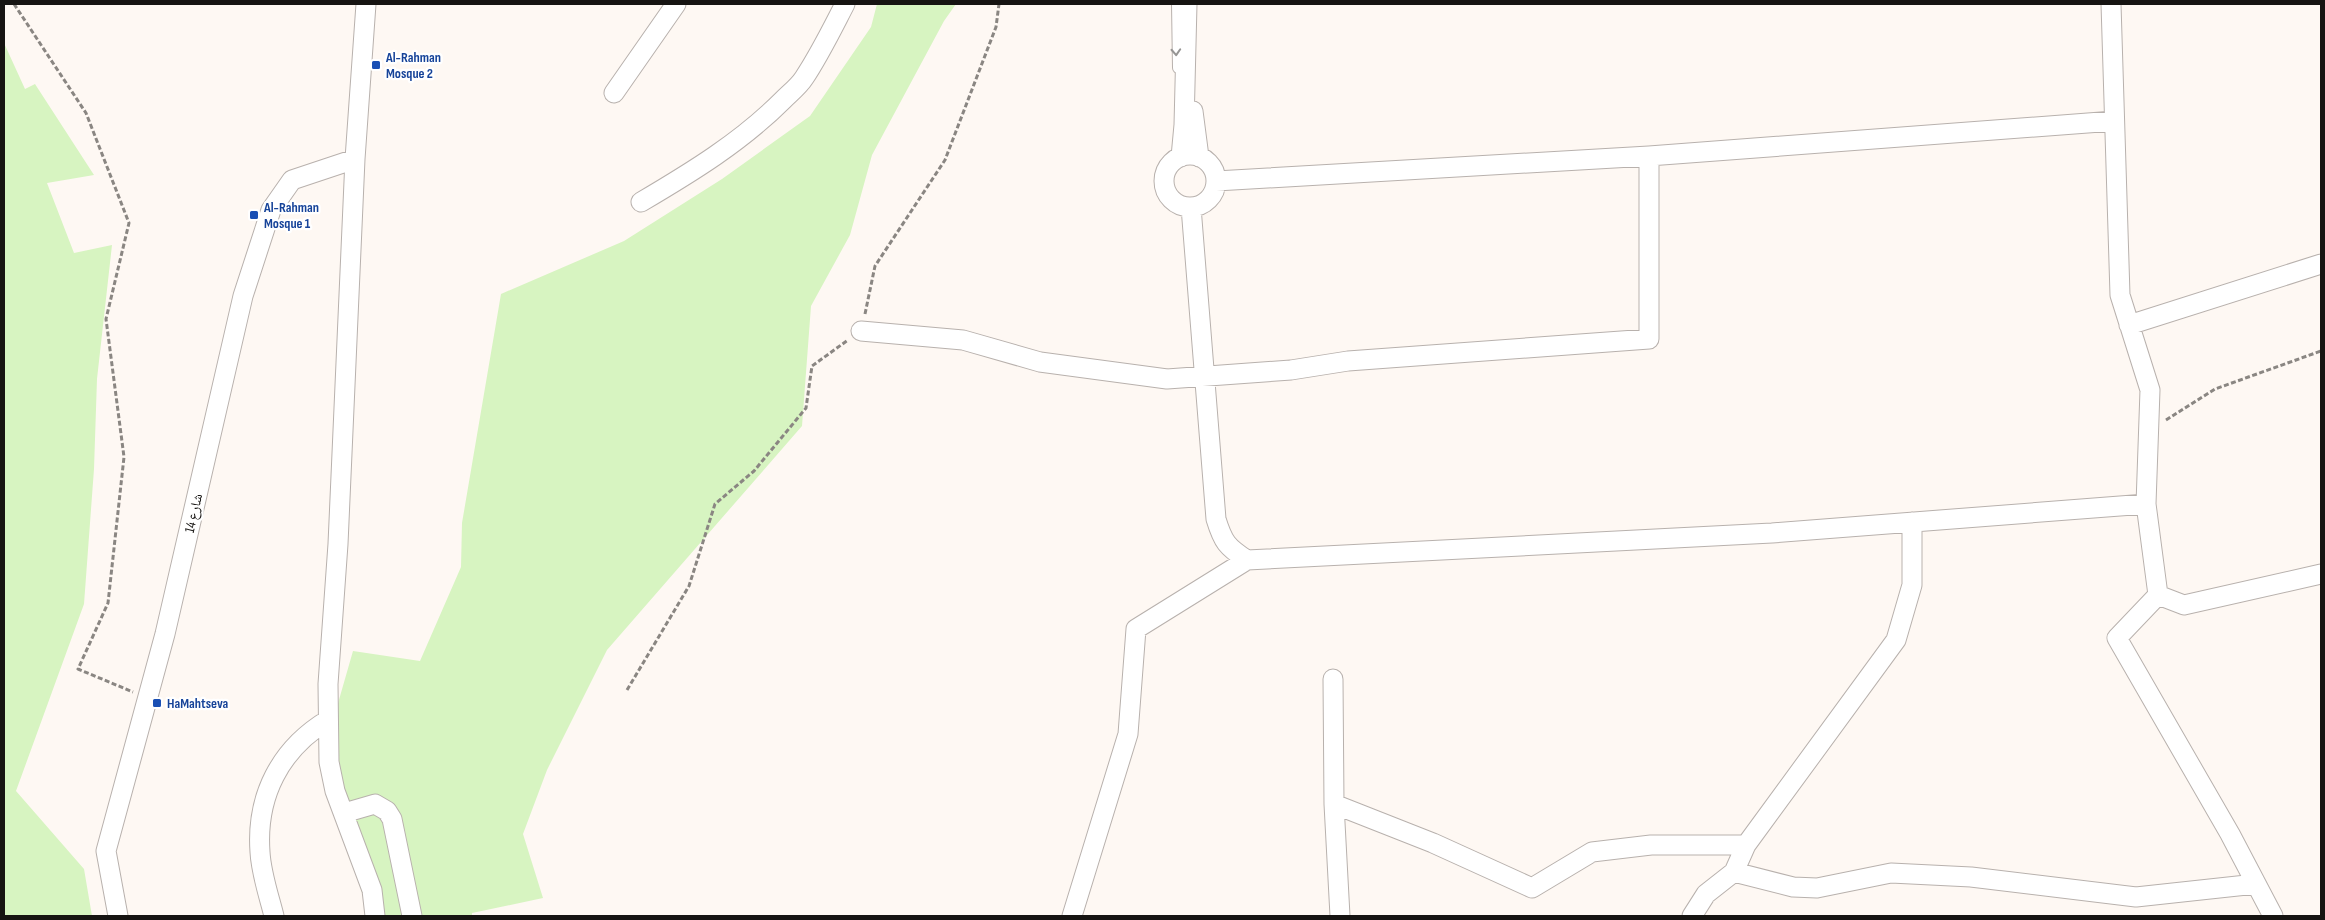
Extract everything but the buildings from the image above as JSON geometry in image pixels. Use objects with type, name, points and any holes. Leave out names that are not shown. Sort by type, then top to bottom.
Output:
[{"type":"street","points":[[366,4],[355,159],[338,544],[328,684],[328,720],[329,762],[336,791],[372,890],[375,916]]},
{"type":"street","points":[[614,93],[676,4]]},
{"type":"street","points":[[641,202],[699,169],[770,114],[803,80],[823,47],[845,4]]},
{"type":"street","points":[[1187,4],[1184,125],[1190,157]]},
{"type":"street","points":[[1190,157],[1197,4]]},
{"type":"street","points":[[2111,4],[2120,295],[2150,390],[2146,504],[2158,595]]},
{"type":"street","points":[[1216,181],[1649,156],[2114,121]]},
{"type":"street","points":[[861,331],[963,340],[1040,362],[1167,379],[1292,370],[1348,361],[1649,339],[1649,156]]},
{"type":"street","points":[[1190,157],[1211,166],[1216,181],[1211,196],[1206,202],[1191,207],[1176,203],[1170,198],[1165,184],[1167,170],[1171,163],[1190,157]]},
{"type":"street","name":"شارع 14","points":[[118,916],[106,851],[146,698],[165,634],[242,296],[271,210],[292,180],[355,159]]},
{"type":"street","points":[[1191,207],[1216,519],[1221,536],[1229,549],[1247,560]]},
{"type":"street","points":[[2129,325],[2321,264]]},
{"type":"street","points":[[1072,916],[1128,734],[1136,629],[1247,560],[1772,533],[2146,504]]},
{"type":"street","points":[[1692,916],[1706,894],[1734,872],[1746,845],[1896,640],[1912,585],[1912,522]]},
{"type":"street","points":[[2158,595],[2184,605],[2321,574]]},
{"type":"street","points":[[2158,595],[2117,638],[2230,834],[2273,916]]},
{"type":"street","points":[[1333,679],[1334,804],[1340,916]]},
{"type":"street","points":[[274,916],[260,854],[260,829],[265,798],[286,756],[305,734],[328,720]]},
{"type":"street","points":[[344,813],[375,804],[387,810],[392,819],[412,916]]},
{"type":"street","points":[[1334,804],[1433,844],[1532,888],[1592,852],[1651,845],[1746,845]]},
{"type":"street","points":[[1734,872],[1793,887],[1817,888],[1891,873],[1971,877],[2136,897],[2256,884]]},
{"type":"lane","points":[[1177,4],[1176,51],[1184,125]]},
{"type":"path","points":[[14,4],[86,113],[129,223],[106,319],[124,457],[108,603],[78,669],[146,698]]},
{"type":"path","points":[[627,690],[689,586],[715,504],[754,471],[806,408],[812,366],[861,331],[875,266],[946,160],[996,27],[998,4]]},
{"type":"path","points":[[2148,431],[2215,390],[2321,351]]},
{"type":"green space","points":[[877,4],[956,4],[944,21],[872,155],[850,235],[811,306],[802,426],[607,650],[547,770],[523,834],[543,898],[472,913],[472,916],[369,916],[322,759],[353,651],[420,661],[461,567],[462,523],[501,294],[624,241],[722,179],[810,116],[871,27]]},
{"type":"green space","points":[[4,43],[25,89],[35,84],[94,175],[47,183],[74,253],[112,245],[97,379],[94,469],[84,604],[16,791],[84,869],[92,916],[4,916]]},
{"type":"place","name":"Al-Rahman Mosque 2","points":[[376,65]]},
{"type":"place","name":"Al-Rahman Mosque 1","points":[[254,215]]},
{"type":"place","name":"HaMahtseva","points":[[157,703]]}]
